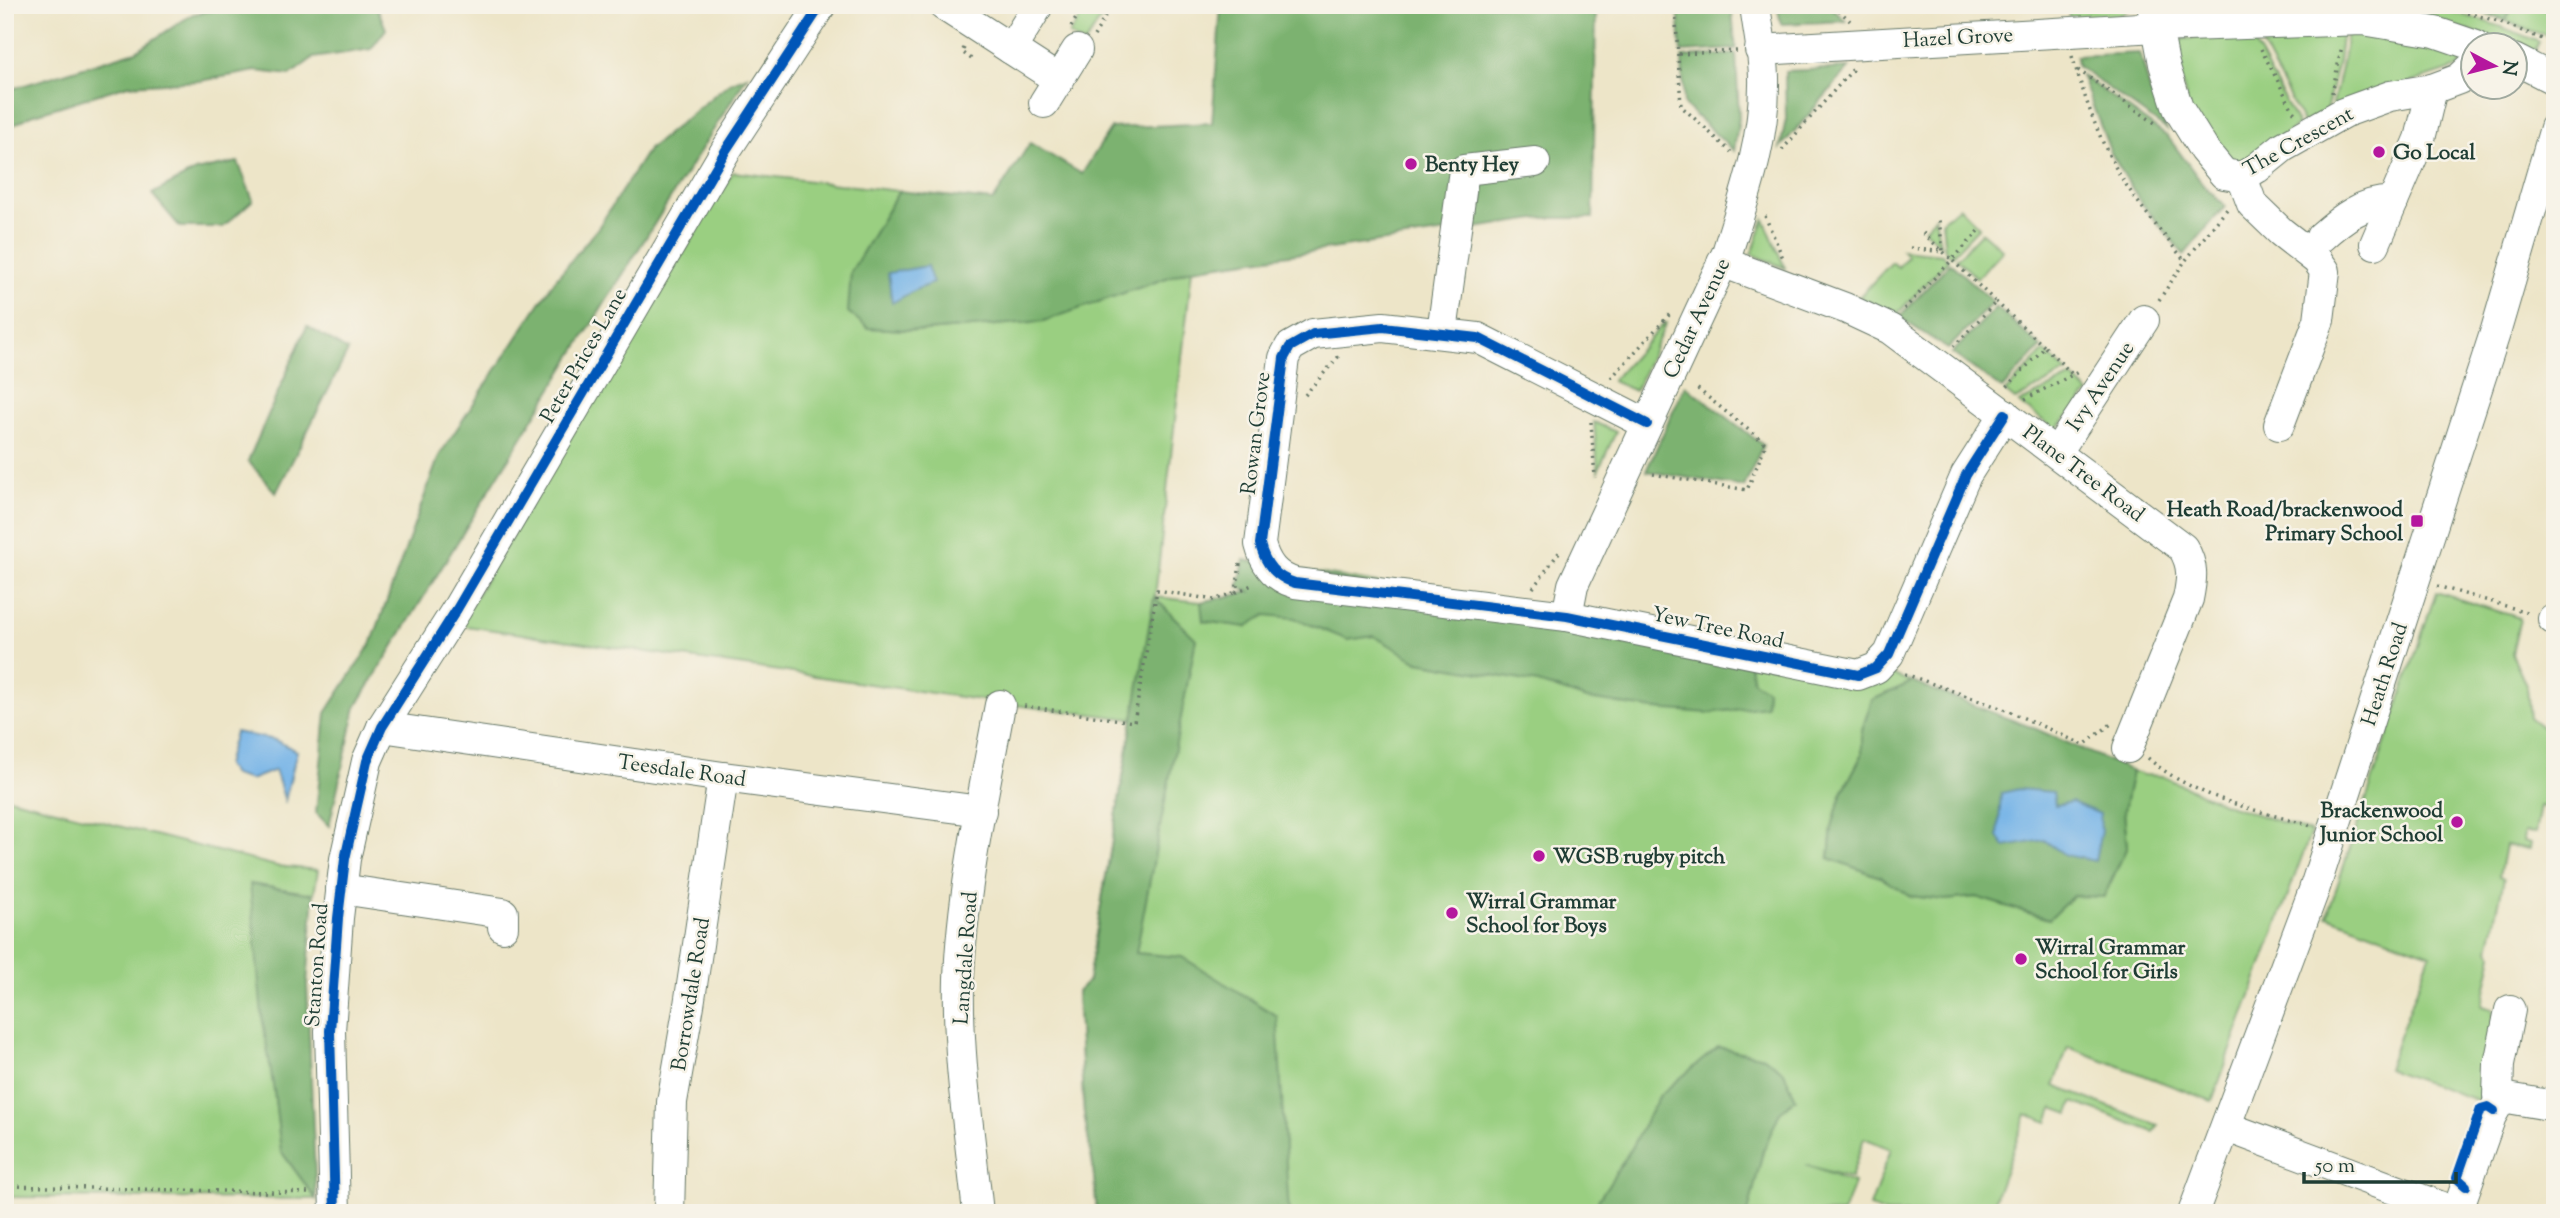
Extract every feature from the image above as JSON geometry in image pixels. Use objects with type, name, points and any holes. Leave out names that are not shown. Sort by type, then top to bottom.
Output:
[{"type":"street","name":"Peter Prices Lane","points":[[382,727],[457,609],[726,150],[821,5]]},
{"type":"street","points":[[943,5],[1011,49],[1051,92],[1078,42]]},
{"type":"street","name":"Cedar Avenue","points":[[1567,616],[1573,585],[1722,262],[1745,195],[1758,143],[1765,83],[1744,51],[1755,5]]},
{"type":"street","points":[[1011,49],[1036,9]]},
{"type":"street","points":[[2154,16],[2248,22],[2357,21],[2435,32],[2458,40]]},
{"type":"street","name":"Hazel Grove","points":[[1744,51],[2068,31],[2154,16]]},
{"type":"street","name":"The Crescent","points":[[2154,16],[2164,64],[2178,108],[2224,174],[2244,182],[2317,127],[2343,113],[2390,96],[2432,89],[2458,79]]},
{"type":"street","points":[[2528,66],[2555,80]]},
{"type":"street","points":[[2375,244],[2420,139],[2432,89]]},
{"type":"street","name":"Heath Road","points":[[2193,1213],[2314,890],[2496,330],[2555,128]]},
{"type":"street","points":[[1442,332],[1464,170],[1535,162]]},
{"type":"street","points":[[2244,182],[2252,204],[2281,232],[2317,260],[2325,271],[2319,320],[2279,425]]},
{"type":"street","points":[[2321,237],[2336,223],[2357,210],[2381,201],[2393,202]]},
{"type":"street","name":"Plane Tree Road","points":[[1722,262],[1887,327],[2183,548],[2191,561],[2192,578],[2188,599],[2128,749]]},
{"type":"street","name":"Ivy Avenue","points":[[2057,452],[2084,379],[2144,320]]},
{"type":"street","name":"Rowan Grove","points":[[1274,571],[1261,544],[1284,358],[1290,348],[1313,334],[1383,327],[1478,338],[1600,411],[1647,424]]},
{"type":"street","points":[[1880,665],[1889,654],[1966,475],[2000,409]]},
{"type":"street","name":"Yew Tree Road","points":[[1274,571],[1281,579],[1295,583],[1567,616],[1857,675],[1880,665]]},
{"type":"street","name":"Langdale Road","points":[[978,1213],[960,1032],[959,979],[961,943],[1000,705]]},
{"type":"street","name":"Teesdale Road","points":[[382,727],[723,777],[981,811]]},
{"type":"street","name":"Stanton Road","points":[[334,1203],[330,1031],[341,889],[367,761],[382,727]]},
{"type":"street","name":"Borrowdale Road","points":[[669,1213],[672,1102],[723,777]]},
{"type":"street","points":[[341,889],[503,913],[503,927]]},
{"type":"street","points":[[2510,1010],[2499,1064],[2498,1096],[2555,1106]]},
{"type":"street","points":[[2227,1127],[2457,1212],[2491,1116],[2502,1097]]},
{"type":"path","points":[[1078,42],[1084,5]]},
{"type":"path","points":[[1078,42],[1112,5]]},
{"type":"path","points":[[1675,5],[1681,107],[1735,155]]},
{"type":"path","points":[[2438,5],[2498,21],[2544,40],[2555,41]]},
{"type":"path","points":[[2317,127],[2357,21]]},
{"type":"path","points":[[2248,22],[2317,127]]},
{"type":"path","points":[[2068,31],[2076,69],[2099,134],[2122,178],[2185,261]]},
{"type":"path","points":[[1678,54],[1744,51]]},
{"type":"path","points":[[1776,157],[1857,65],[1844,66]]},
{"type":"path","points":[[2076,69],[2174,137],[2194,134]]},
{"type":"path","points":[[2144,320],[2244,182]]},
{"type":"path","points":[[1763,211],[1797,290]]},
{"type":"path","points":[[1939,220],[1943,252]]},
{"type":"path","points":[[1887,327],[1980,230]]},
{"type":"path","points":[[1923,233],[2045,347],[2084,379]]},
{"type":"path","points":[[1910,248],[1943,252]]},
{"type":"path","points":[[1938,363],[1996,302]]},
{"type":"path","points":[[1674,368],[1766,444],[1747,490],[1595,481],[1591,417],[1600,411],[1610,379],[1679,305]]},
{"type":"path","points":[[1668,327],[1673,316]]},
{"type":"path","points":[[2000,409],[2045,347]]},
{"type":"path","points":[[1304,397],[1346,349]]},
{"type":"path","points":[[2000,409],[2084,379]]},
{"type":"path","points":[[1526,598],[1564,545]]},
{"type":"path","points":[[1237,592],[1240,564]]},
{"type":"path","points":[[1000,705],[1000,702],[1134,722],[1157,590],[1214,600],[1237,592],[1274,571]]},
{"type":"path","points":[[2415,579],[2554,618]]},
{"type":"path","points":[[1880,665],[2006,710],[2084,745],[2130,708],[2142,712]]},
{"type":"path","points":[[2128,749],[2163,772],[2225,801],[2333,832]]},
{"type":"path","points":[[5,1186],[334,1203]]},
{"type":"green space","points":[[243,5],[376,5],[386,29],[371,49],[313,58],[290,75],[256,71],[200,81],[128,85],[32,115],[5,130],[5,91],[136,51],[193,14]]},
{"type":"green space","points":[[1088,5],[1110,5],[1084,45],[1069,35]]},
{"type":"green space","points":[[1221,5],[1596,5],[1593,218],[1543,218],[1192,269],[1044,321],[926,331],[868,328],[848,312],[851,272],[899,191],[993,201],[1030,143],[1082,174],[1111,128],[1212,123]]},
{"type":"green space","points":[[1678,5],[1731,5],[1736,49],[1681,52]]},
{"type":"green space","points":[[1777,5],[1829,5],[1846,21],[1781,24]]},
{"type":"green space","points":[[2108,5],[2129,5],[2130,8],[2120,16],[2070,22],[2068,12]]},
{"type":"green space","points":[[2387,5],[2427,8],[2465,16],[2514,32],[2474,32],[2387,13]]},
{"type":"green space","points":[[2461,5],[2512,5],[2505,21]]},
{"type":"green space","points":[[2512,5],[2536,5],[2549,11],[2555,10],[2555,36],[2537,33],[2505,21]]},
{"type":"green space","points":[[2342,29],[2338,61],[2326,111],[2303,123],[2254,30]]},
{"type":"green space","points":[[2347,30],[2391,35],[2442,46],[2458,55],[2458,67],[2332,108]]},
{"type":"green space","points":[[2249,33],[2298,125],[2251,160],[2232,162],[2190,115],[2174,48],[2182,39]]},
{"type":"green space","points":[[2528,38],[2539,42],[2532,57],[2528,55]]},
{"type":"green space","points":[[2140,53],[2150,90],[2167,130],[2077,66],[2076,56]]},
{"type":"green space","points":[[1736,54],[1739,118],[1734,151],[1684,105],[1682,57]]},
{"type":"green space","points":[[1849,68],[1780,148],[1786,119],[1785,71]]},
{"type":"green space","points":[[2081,75],[2168,137],[2205,187],[2225,206],[2184,255],[2139,200],[2111,153]]},
{"type":"green space","points":[[747,76],[356,707],[329,826],[316,813],[326,713],[372,642],[439,456],[555,280],[598,228],[648,150],[729,83]]},
{"type":"green space","points":[[238,162],[253,200],[223,227],[180,227],[152,194],[195,171]]},
{"type":"green space","points":[[733,172],[899,191],[851,272],[868,328],[926,331],[1044,321],[1192,269],[1155,597],[1201,602],[1250,592],[1239,587],[1244,560],[1883,671],[1912,682],[1872,700],[1862,730],[1862,755],[1841,795],[1832,827],[1829,858],[1880,877],[1910,896],[1945,900],[1976,897],[2048,919],[2127,847],[2124,810],[2132,771],[2143,775],[2162,776],[2222,803],[2311,832],[2212,1101],[2068,1047],[2054,1086],[2158,1125],[2154,1132],[2073,1102],[2069,1114],[2053,1108],[2048,1122],[2026,1114],[1990,1213],[1886,1213],[1870,1207],[1891,1149],[1864,1138],[1851,1178],[1806,1165],[1854,1183],[1843,1213],[1097,1213],[1093,1165],[1084,1114],[1077,992],[1088,981],[1133,719],[1022,706],[459,625],[594,396]]},
{"type":"green space","points":[[1959,207],[1979,227],[1951,256],[1945,250],[1942,221]]},
{"type":"green space","points":[[1935,217],[1940,245],[1924,229]]},
{"type":"green space","points":[[1764,219],[1785,268],[1752,254]]},
{"type":"green space","points":[[1982,232],[2003,250],[1977,278],[1956,259]]},
{"type":"green space","points":[[1902,250],[1942,254],[1948,260],[1896,315],[1859,297],[1892,262],[1898,267],[1908,256]]},
{"type":"green space","points":[[1950,263],[1993,302],[1948,349],[1899,317]]},
{"type":"green space","points":[[1996,307],[2041,347],[2002,389],[1952,353]]},
{"type":"green space","points":[[1664,323],[1635,391],[1612,381]]},
{"type":"green space","points":[[307,326],[348,351],[276,493],[248,461]]},
{"type":"green space","points":[[2044,351],[2067,372],[2015,400],[2005,392]]},
{"type":"green space","points":[[2072,377],[2089,393],[2056,430],[2019,403]]},
{"type":"green space","points":[[1685,385],[1763,445],[1744,487],[1646,471]]},
{"type":"green space","points":[[1594,422],[1616,432],[1598,471]]},
{"type":"green space","points":[[1244,560],[1749,661],[1753,681],[1767,690],[1766,706],[1709,713],[1654,709],[1587,699],[1538,683],[1418,662],[1374,636],[1348,640],[1294,618],[1266,615],[1246,627],[1203,621],[1201,602],[1250,592],[1239,587]]},
{"type":"green space","name":"Brackenwood Junior School","points":[[2436,592],[2520,618],[2512,654],[2527,688],[2530,718],[2543,728],[2555,724],[2555,809],[2540,806],[2535,833],[2524,832],[2523,841],[2530,843],[2529,849],[2505,845],[2499,877],[2504,879],[2489,949],[2493,954],[2482,1006],[2493,1009],[2496,1091],[2491,1105],[2387,1069],[2430,954],[2327,916]]},
{"type":"green space","points":[[1154,597],[1196,639],[1136,953],[1182,957],[1277,1016],[1289,1213],[1097,1213],[1093,1165],[1084,1114],[1077,992],[1088,981]]},
{"type":"green space","points":[[1912,682],[2036,729],[2132,771],[2124,810],[2127,847],[2104,897],[2073,896],[2049,919],[1976,897],[1945,900],[1910,896],[1880,877],[1829,858],[1832,827],[1841,795],[1862,755],[1862,730],[1872,700]]},
{"type":"green space","points":[[5,797],[276,866],[318,870],[314,894],[250,884],[281,1151],[316,1199],[5,1197]]},
{"type":"green space","points":[[250,884],[314,894],[307,985],[316,1199],[281,1151],[262,1016]]},
{"type":"green space","points":[[1718,1047],[1764,1057],[1784,1072],[1796,1099],[1780,1112],[1763,1151],[1748,1213],[1590,1213],[1626,1157],[1660,1095]]},
{"type":"water","points":[[927,266],[933,283],[892,303],[888,273]]},
{"type":"water","points":[[235,732],[275,740],[297,751],[285,801],[275,770],[250,780],[233,775],[226,765]]},
{"type":"water","points":[[2019,789],[2053,792],[2055,805],[2072,802],[2100,814],[2101,831],[2095,861],[2065,855],[2044,840],[2005,847],[1998,836],[2001,793]]},
{"type":"cycle path","points":[[335,1213],[330,1031],[345,859],[367,761],[382,727],[457,609],[726,150],[821,5]]},
{"type":"cycle path","points":[[1647,424],[1478,338],[1383,327],[1313,334],[1290,347],[1284,358],[1260,544],[1262,551],[1276,573],[1295,583],[1567,616],[1858,675],[1876,668],[1889,654],[1966,475],[2005,414]]},
{"type":"cycle path","points":[[2466,1186],[2457,1178],[2481,1109],[2488,1107],[2494,1111]]},
{"type":"place","name":"Go Local","points":[[2379,152]]},
{"type":"place","name":"Benty Hey","points":[[1411,164]]},
{"type":"place","name":"Heath Road/brackenwood Primary School","points":[[2417,521]]},
{"type":"place","name":"Brackenwood Junior School","points":[[2457,822]]},
{"type":"place","name":"WGSB rugby pitch","points":[[1539,856]]},
{"type":"place","name":"Wirral Grammar School for Boys","points":[[1452,913]]},
{"type":"place","name":"Wirral Grammar School for Girls","points":[[2021,959]]}]
